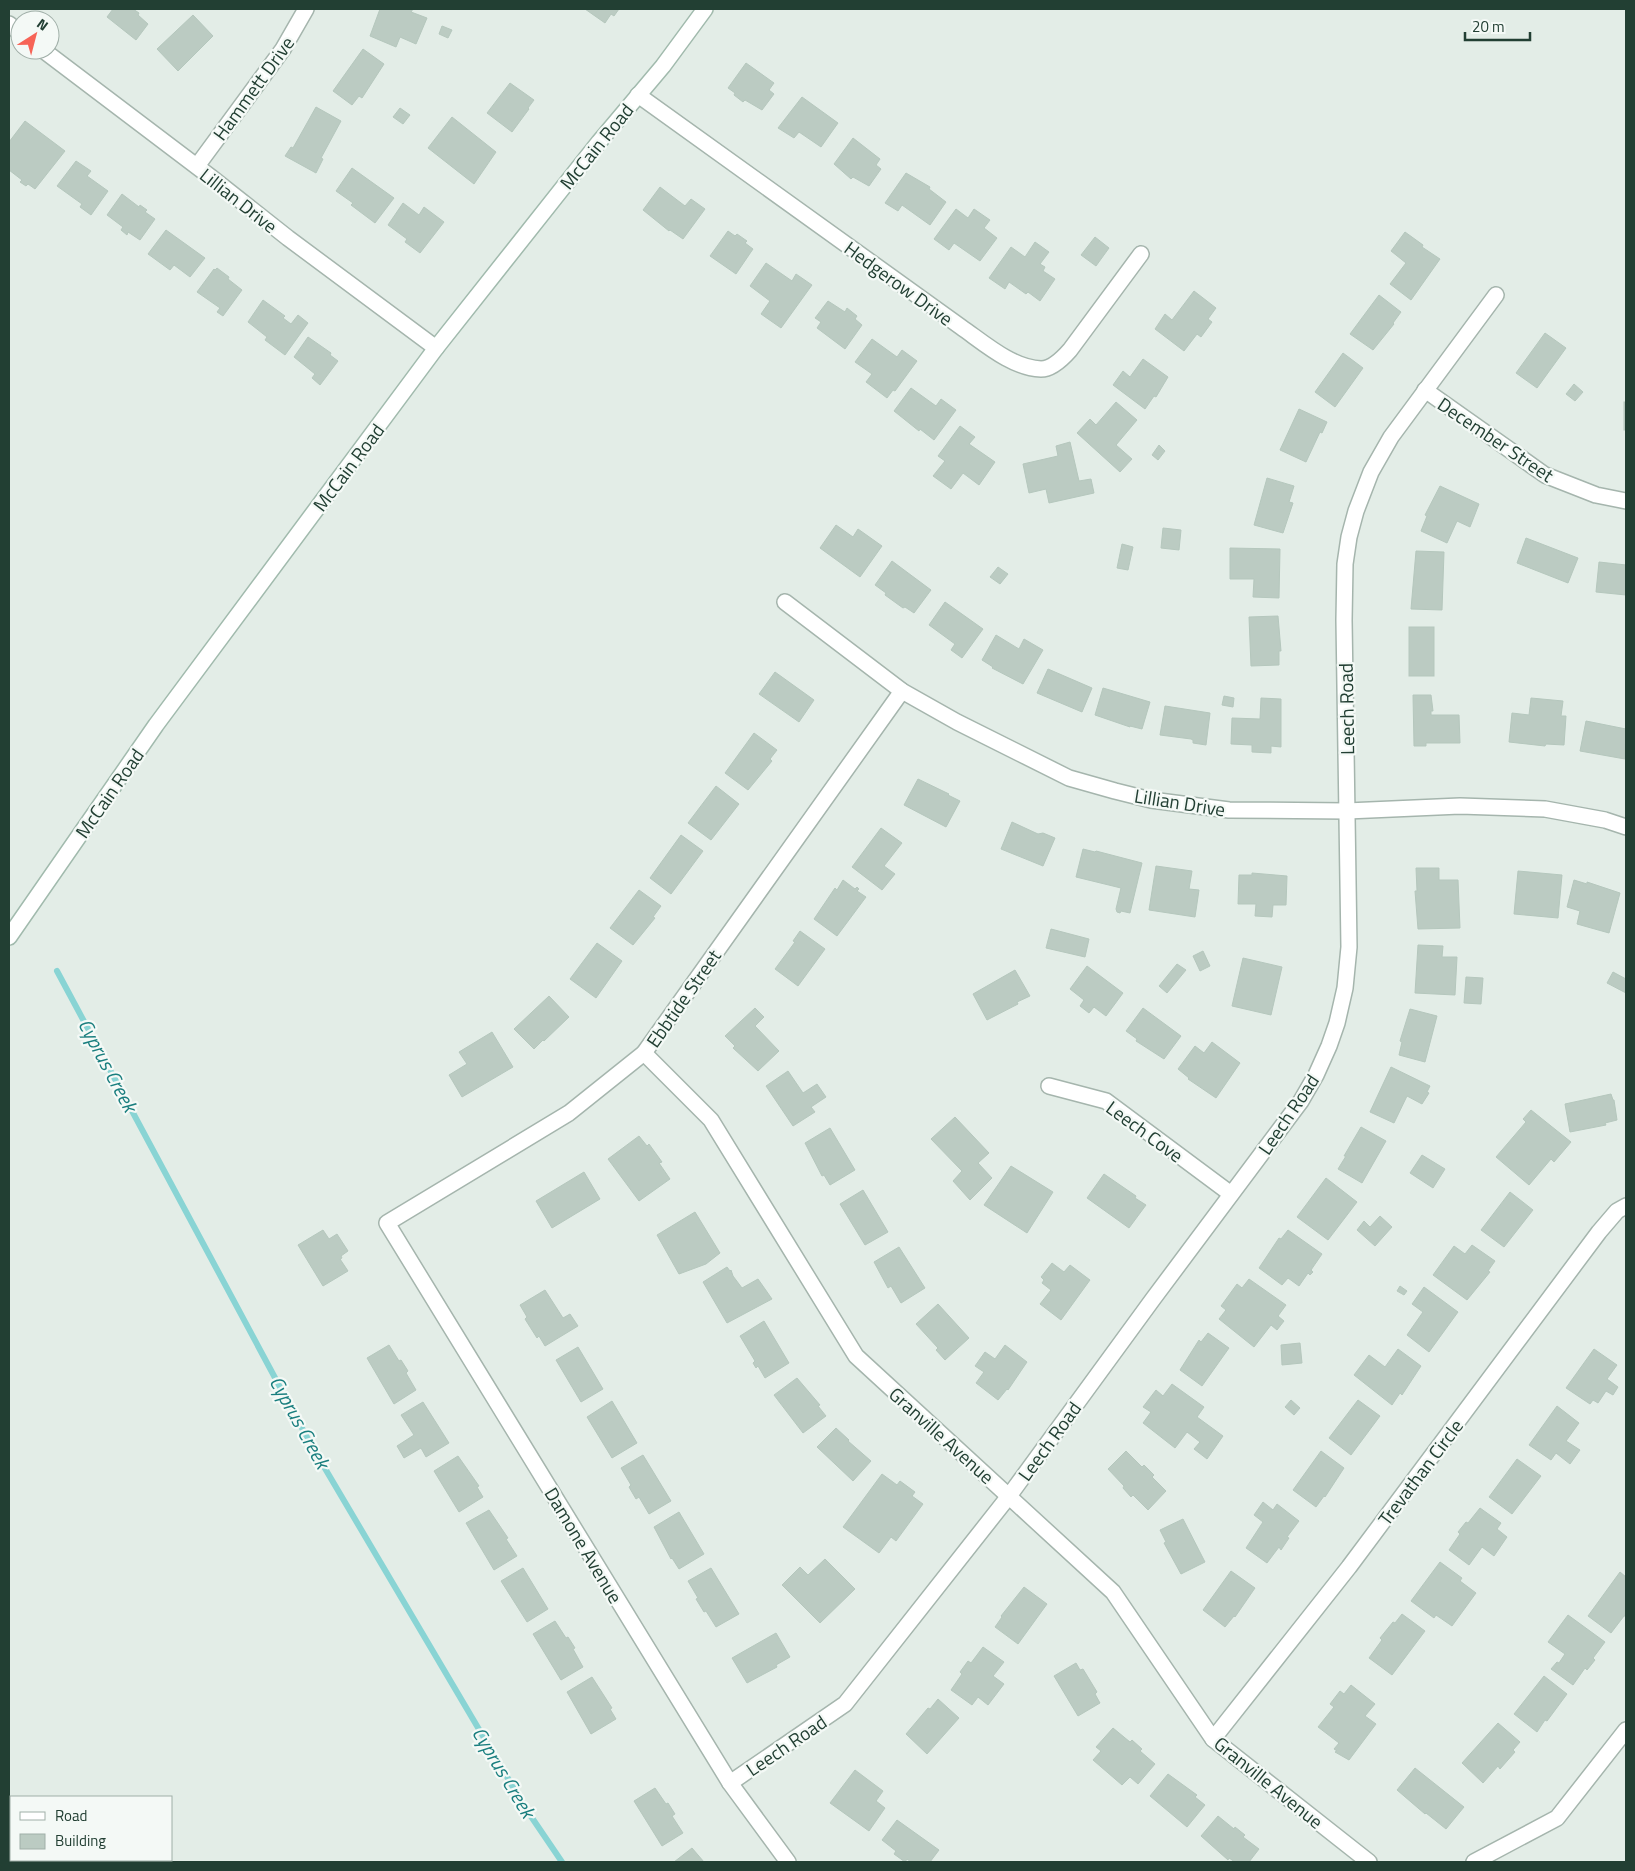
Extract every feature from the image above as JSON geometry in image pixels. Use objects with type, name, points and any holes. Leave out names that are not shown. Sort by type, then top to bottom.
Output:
[{"type":"street","name":"Hammett Drive","points":[[196,166],[283,50],[306,9]]},
{"type":"street","name":"McCain Road","points":[[9,937],[156,725],[436,348],[662,66],[705,9]]},
{"type":"street","name":"Lillian Drive","points":[[56,60],[288,238],[436,348]]},
{"type":"street","name":"Hedgerow Drive","points":[[638,95],[961,327],[1014,362],[1042,369],[1059,362],[1070,350],[1141,254]]},
{"type":"street","name":"Leech Road","points":[[730,1783],[845,1704],[1009,1496],[1301,1101],[1316,1075],[1337,1023],[1346,988],[1349,947],[1344,620],[1345,564],[1349,537],[1356,511],[1371,472],[1390,437],[1496,295]]},
{"type":"street","name":"December Street","points":[[1425,390],[1545,475],[1596,495],[1626,501]]},
{"type":"street","name":"Lillian Drive","points":[[785,602],[902,692],[1069,778],[1115,791],[1151,800],[1229,810],[1348,811],[1460,806],[1545,809],[1605,820],[1626,827]]},
{"type":"street","name":"Ebbtide Street","points":[[387,1223],[569,1113],[644,1053],[902,692]]},
{"type":"street","name":"Granville Avenue","points":[[644,1053],[711,1120],[856,1356],[1113,1592],[1213,1739],[1369,1862]]},
{"type":"street","name":"Leech Cove","points":[[1050,1086],[1106,1101],[1231,1194]]},
{"type":"street","name":"Trevathan Circle","points":[[1213,1739],[1349,1567],[1599,1232],[1617,1211],[1626,1206]]},
{"type":"street","name":"Damone Avenue","points":[[387,1223],[730,1783],[788,1862]]},
{"type":"street","points":[[1474,1862],[1557,1818],[1626,1730]]},
{"type":"building","points":[[113,9],[133,9],[148,24],[136,40],[107,17]]},
{"type":"building","points":[[380,9],[413,9],[411,12],[427,18],[416,44],[400,37],[396,47],[370,36]]},
{"type":"building","points":[[585,9],[619,9],[614,16],[611,14],[605,23]]},
{"type":"building","points":[[193,15],[213,36],[178,71],[157,49]]},
{"type":"building","points":[[442,26],[452,30],[448,38],[439,34]]},
{"type":"building","points":[[363,49],[384,64],[362,98],[359,96],[352,105],[333,91]]},
{"type":"building","points":[[746,63],[774,83],[769,90],[774,94],[762,110],[745,100],[743,102],[728,88]]},
{"type":"building","points":[[510,83],[534,100],[512,132],[487,113]]},
{"type":"building","points":[[802,97],[838,123],[821,147],[799,132],[794,138],[778,128]]},
{"type":"building","points":[[316,107],[341,121],[321,158],[323,159],[316,173],[285,156],[291,147],[293,148]]},
{"type":"building","points":[[400,108],[410,115],[403,124],[393,117]]},
{"type":"building","points":[[452,117],[496,152],[474,184],[428,148]]},
{"type":"building","points":[[25,121],[65,151],[35,189],[28,184],[26,186],[20,182],[22,180],[9,170],[9,142]]},
{"type":"building","points":[[853,138],[880,159],[876,165],[881,169],[869,186],[853,177],[851,179],[834,164]]},
{"type":"building","points":[[76,161],[91,171],[87,176],[108,191],[91,215],[80,207],[82,204],[57,186]]},
{"type":"building","points":[[352,168],[394,198],[375,223],[351,205],[353,203],[336,191]]},
{"type":"building","points":[[906,173],[930,187],[929,189],[946,202],[930,225],[902,205],[898,211],[885,203]]},
{"type":"building","points":[[660,187],[685,206],[691,199],[705,209],[683,239],[669,231],[643,210]]},
{"type":"building","points":[[122,194],[139,207],[140,205],[147,210],[145,212],[155,219],[140,240],[128,232],[127,235],[121,230],[123,227],[107,215]]},
{"type":"building","points":[[403,203],[419,215],[424,207],[444,222],[420,253],[405,242],[407,239],[388,225]]},
{"type":"building","points":[[956,209],[968,218],[974,209],[990,220],[984,228],[997,238],[980,261],[954,243],[949,250],[934,239]]},
{"type":"building","points":[[166,230],[205,258],[190,277],[174,265],[170,270],[148,254]]},
{"type":"building","points":[[728,231],[735,236],[737,234],[747,241],[745,243],[753,249],[736,274],[710,256]]},
{"type":"building","points":[[1405,232],[1440,259],[1411,300],[1390,284],[1406,263],[1391,251]]},
{"type":"building","points":[[1095,237],[1109,248],[1096,266],[1081,255]]},
{"type":"building","points":[[1035,242],[1049,252],[1040,264],[1045,267],[1043,271],[1055,279],[1040,301],[1009,282],[1005,289],[989,278],[1011,247],[1025,257]]},
{"type":"building","points":[[766,263],[792,281],[796,274],[812,285],[781,328],[761,314],[770,301],[750,286]]},
{"type":"building","points":[[217,268],[242,290],[223,316],[217,312],[220,308],[197,292],[214,269]]},
{"type":"building","points":[[1194,291],[1216,308],[1208,319],[1212,322],[1201,337],[1197,334],[1184,351],[1155,329],[1165,314],[1172,320]]},
{"type":"building","points":[[1379,295],[1401,312],[1373,350],[1350,334]]},
{"type":"building","points":[[263,300],[285,316],[283,318],[291,324],[298,315],[308,323],[285,355],[265,340],[267,337],[248,322]]},
{"type":"building","points":[[828,301],[845,312],[847,308],[857,316],[855,319],[862,325],[845,349],[817,328],[821,322],[815,318]]},
{"type":"building","points":[[1545,333],[1566,348],[1537,388],[1516,373]]},
{"type":"building","points":[[308,337],[331,353],[330,355],[338,361],[320,385],[312,378],[315,374],[294,357]]},
{"type":"building","points":[[872,339],[897,357],[902,350],[917,361],[895,391],[893,390],[887,398],[866,382],[872,374],[855,362]]},
{"type":"building","points":[[1343,353],[1363,368],[1335,407],[1315,392]]},
{"type":"building","points":[[1143,359],[1168,377],[1156,397],[1154,396],[1145,409],[1113,385],[1123,371],[1130,377]]},
{"type":"building","points":[[1574,384],[1583,392],[1575,401],[1566,394]]},
{"type":"building","points":[[911,388],[936,406],[941,399],[956,410],[934,440],[920,429],[919,431],[894,411]]},
{"type":"building","points":[[1116,402],[1137,420],[1116,445],[1132,459],[1120,472],[1077,433],[1090,419],[1096,425]]},
{"type":"building","points":[[1624,402],[1626,402],[1626,430],[1624,430]]},
{"type":"building","points":[[1299,409],[1327,422],[1322,433],[1320,432],[1306,462],[1280,450]]},
{"type":"building","points":[[960,426],[975,437],[969,444],[995,462],[979,485],[963,473],[951,489],[933,476],[945,461],[938,456]]},
{"type":"building","points":[[1070,442],[1079,481],[1091,479],[1094,493],[1049,503],[1046,489],[1029,493],[1023,464],[1058,456],[1056,446]]},
{"type":"building","points":[[1159,445],[1165,451],[1158,460],[1152,455]]},
{"type":"building","points":[[1267,478],[1294,486],[1289,502],[1293,503],[1283,533],[1254,525]]},
{"type":"building","points":[[1440,486],[1479,504],[1470,527],[1457,521],[1447,543],[1421,531],[1427,516],[1425,515]]},
{"type":"building","points":[[836,525],[853,537],[858,529],[882,546],[860,577],[820,548]]},
{"type":"building","points":[[1163,528],[1181,530],[1179,550],[1161,548]]},
{"type":"building","points":[[1526,538],[1578,558],[1568,583],[1517,563]]},
{"type":"building","points":[[1122,544],[1133,547],[1128,570],[1117,568]]},
{"type":"building","points":[[1230,548],[1280,549],[1279,598],[1253,597],[1254,579],[1230,579]]},
{"type":"building","points":[[1416,551],[1444,552],[1442,610],[1411,609]]},
{"type":"building","points":[[892,561],[931,590],[914,613],[905,607],[903,608],[875,585]]},
{"type":"building","points":[[1599,562],[1626,565],[1626,595],[1596,592]]},
{"type":"building","points":[[998,567],[1008,574],[1000,584],[990,577]]},
{"type":"building","points":[[945,602],[983,629],[962,658],[951,650],[955,644],[929,625]]},
{"type":"building","points":[[1278,616],[1281,651],[1279,651],[1279,665],[1251,666],[1249,617]]},
{"type":"building","points":[[1409,627],[1434,627],[1434,676],[1409,676]]},
{"type":"building","points":[[996,635],[1019,649],[1024,639],[1043,650],[1023,684],[992,668],[982,660]]},
{"type":"building","points":[[1048,669],[1092,688],[1082,712],[1037,693]]},
{"type":"building","points":[[775,672],[814,700],[799,722],[759,694]]},
{"type":"building","points":[[1103,688],[1150,702],[1142,729],[1130,727],[1095,715]]},
{"type":"building","points":[[1413,695],[1431,695],[1433,711],[1431,711],[1431,715],[1459,715],[1460,743],[1426,743],[1426,746],[1414,746]]},
{"type":"building","points":[[1224,696],[1234,698],[1233,707],[1222,705]]},
{"type":"building","points":[[1261,698],[1281,699],[1281,747],[1271,746],[1271,753],[1252,752],[1252,745],[1231,744],[1232,718],[1260,719]]},
{"type":"building","points":[[1531,698],[1563,701],[1561,716],[1566,716],[1564,745],[1546,744],[1545,746],[1509,742],[1512,713],[1529,715]]},
{"type":"building","points":[[1165,706],[1210,713],[1206,745],[1193,743],[1191,739],[1160,735]]},
{"type":"building","points":[[1586,721],[1626,729],[1625,759],[1580,751]]},
{"type":"building","points":[[754,733],[777,750],[770,759],[772,761],[748,790],[725,773]]},
{"type":"building","points":[[918,779],[960,801],[946,827],[904,805]]},
{"type":"building","points":[[716,786],[739,804],[711,840],[688,823]]},
{"type":"building","points":[[1012,822],[1038,834],[1043,833],[1055,838],[1043,866],[1001,849]]},
{"type":"building","points":[[881,828],[902,843],[884,866],[895,874],[882,890],[852,867]]},
{"type":"building","points":[[681,835],[703,851],[671,894],[650,878]]},
{"type":"building","points":[[1083,849],[1142,863],[1130,913],[1117,912],[1121,888],[1076,877]]},
{"type":"building","points":[[1156,866],[1192,871],[1189,889],[1199,890],[1195,917],[1149,910]]},
{"type":"building","points":[[1416,868],[1439,868],[1439,880],[1458,880],[1460,928],[1418,929],[1415,891],[1417,891]]},
{"type":"building","points":[[1518,871],[1562,875],[1558,918],[1514,914]]},
{"type":"building","points":[[1252,873],[1287,876],[1286,905],[1273,905],[1272,917],[1255,916],[1256,904],[1238,904],[1239,875],[1252,875]]},
{"type":"building","points":[[843,880],[855,889],[857,887],[859,889],[857,891],[866,897],[837,936],[814,919],[835,888],[837,890]]},
{"type":"building","points":[[1574,880],[1587,884],[1587,882],[1620,893],[1609,933],[1577,924],[1580,911],[1567,907]]},
{"type":"building","points":[[639,890],[661,906],[653,917],[655,918],[633,945],[610,928]]},
{"type":"building","points":[[1051,929],[1089,939],[1085,957],[1046,948]]},
{"type":"building","points":[[800,931],[825,949],[798,986],[775,969],[795,942],[793,941]]},
{"type":"building","points":[[597,943],[622,961],[596,998],[570,979]]},
{"type":"building","points":[[1418,945],[1443,946],[1442,957],[1457,957],[1455,995],[1415,993]]},
{"type":"building","points":[[1203,951],[1210,966],[1200,971],[1193,956]]},
{"type":"building","points":[[1243,958],[1282,967],[1271,1015],[1232,1006]]},
{"type":"building","points":[[1177,964],[1186,970],[1167,993],[1159,986]]},
{"type":"building","points":[[1087,966],[1123,993],[1106,1016],[1094,1007],[1089,1013],[1080,1006],[1084,1000],[1070,989]]},
{"type":"building","points":[[1015,970],[1030,996],[987,1020],[973,994]]},
{"type":"building","points":[[1613,972],[1626,979],[1626,993],[1607,983]]},
{"type":"building","points":[[1466,977],[1483,978],[1481,1004],[1464,1003]]},
{"type":"building","points":[[549,996],[569,1017],[534,1049],[514,1029]]},
{"type":"building","points":[[755,1008],[764,1017],[755,1026],[779,1051],[758,1071],[733,1048],[735,1046],[725,1036]]},
{"type":"building","points":[[1143,1008],[1181,1036],[1164,1059],[1136,1041],[1137,1039],[1126,1031]]},
{"type":"building","points":[[1410,1009],[1437,1016],[1425,1062],[1399,1055],[1402,1042],[1400,1041]]},
{"type":"building","points":[[492,1032],[513,1067],[462,1097],[449,1075],[467,1064],[459,1052]]},
{"type":"building","points":[[1212,1042],[1240,1063],[1216,1098],[1188,1079],[1178,1069],[1195,1046],[1204,1053]]},
{"type":"building","points":[[1391,1067],[1430,1086],[1427,1092],[1429,1093],[1422,1104],[1407,1096],[1394,1123],[1370,1112]]},
{"type":"building","points":[[788,1071],[803,1093],[817,1084],[826,1097],[811,1107],[815,1112],[793,1126],[766,1086]]},
{"type":"building","points":[[1611,1094],[1614,1100],[1617,1120],[1605,1123],[1606,1125],[1570,1132],[1565,1104]]},
{"type":"building","points":[[1531,1110],[1571,1142],[1554,1162],[1551,1159],[1529,1185],[1496,1157],[1526,1122],[1523,1119]]},
{"type":"building","points":[[955,1117],[989,1153],[978,1163],[992,1178],[970,1200],[953,1181],[962,1171],[931,1139]]},
{"type":"building","points":[[1361,1127],[1386,1141],[1362,1183],[1338,1169]]},
{"type":"building","points":[[830,1128],[855,1170],[830,1185],[824,1175],[822,1176],[805,1143]]},
{"type":"building","points":[[639,1136],[647,1146],[649,1144],[662,1162],[659,1163],[670,1179],[639,1201],[608,1159]]},
{"type":"building","points":[[1422,1155],[1445,1169],[1433,1188],[1410,1173]]},
{"type":"building","points":[[1011,1166],[1053,1192],[1027,1233],[984,1205]]},
{"type":"building","points":[[584,1172],[600,1199],[552,1228],[536,1201]]},
{"type":"building","points":[[1104,1174],[1146,1205],[1129,1228],[1087,1198]]},
{"type":"building","points":[[1326,1178],[1357,1202],[1328,1240],[1297,1217]]},
{"type":"building","points":[[863,1190],[888,1232],[865,1245],[840,1204]]},
{"type":"building","points":[[1510,1192],[1533,1210],[1504,1247],[1481,1230]]},
{"type":"building","points":[[695,1212],[720,1253],[706,1264],[679,1274],[657,1235]]},
{"type":"building","points":[[1380,1216],[1392,1227],[1375,1246],[1357,1230],[1364,1221],[1370,1227]]},
{"type":"building","points":[[323,1230],[329,1239],[337,1234],[348,1251],[340,1259],[348,1271],[323,1286],[298,1245]]},
{"type":"building","points":[[1288,1230],[1322,1254],[1311,1270],[1313,1272],[1310,1275],[1308,1273],[1299,1286],[1288,1278],[1282,1285],[1259,1268],[1279,1238],[1281,1239]]},
{"type":"building","points":[[1472,1245],[1495,1261],[1488,1271],[1490,1272],[1467,1300],[1433,1275],[1454,1246],[1465,1254]]},
{"type":"building","points":[[899,1247],[925,1288],[901,1303],[891,1286],[888,1288],[874,1262]]},
{"type":"building","points":[[1052,1263],[1064,1272],[1070,1265],[1090,1280],[1061,1320],[1040,1304],[1051,1290],[1042,1283],[1044,1280],[1041,1277]]},
{"type":"building","points":[[727,1267],[731,1270],[742,1288],[758,1279],[772,1299],[727,1323],[703,1282]]},
{"type":"building","points":[[1249,1279],[1286,1305],[1278,1316],[1284,1321],[1277,1330],[1271,1325],[1254,1347],[1219,1319],[1226,1310],[1221,1306],[1237,1284],[1242,1288]]},
{"type":"building","points":[[1400,1286],[1407,1291],[1404,1295],[1397,1291]]},
{"type":"building","points":[[1424,1287],[1458,1312],[1429,1352],[1407,1335],[1423,1312],[1412,1304]]},
{"type":"building","points":[[545,1290],[563,1318],[570,1314],[578,1326],[545,1346],[539,1336],[537,1338],[525,1319],[527,1317],[520,1305]]},
{"type":"building","points":[[938,1304],[969,1338],[945,1360],[936,1350],[938,1348],[916,1324]]},
{"type":"building","points":[[764,1321],[789,1363],[765,1378],[758,1366],[756,1368],[753,1363],[755,1361],[740,1336]]},
{"type":"building","points":[[1208,1333],[1229,1348],[1202,1386],[1180,1370],[1199,1340],[1201,1342]]},
{"type":"building","points":[[1300,1343],[1302,1363],[1282,1365],[1281,1345]]},
{"type":"building","points":[[389,1345],[408,1371],[406,1373],[416,1390],[394,1404],[367,1358]]},
{"type":"building","points":[[1005,1345],[1027,1362],[1008,1390],[998,1400],[976,1383],[984,1372],[975,1366],[985,1352],[995,1359]]},
{"type":"building","points":[[578,1347],[603,1389],[581,1402],[556,1360]]},
{"type":"building","points":[[1398,1349],[1421,1366],[1402,1395],[1400,1393],[1392,1405],[1354,1375],[1369,1355],[1385,1367]]},
{"type":"building","points":[[1594,1349],[1617,1365],[1607,1379],[1618,1387],[1613,1395],[1606,1391],[1598,1403],[1593,1400],[1590,1404],[1566,1388]]},
{"type":"building","points":[[797,1378],[820,1405],[818,1406],[826,1416],[803,1433],[774,1395]]},
{"type":"building","points":[[1172,1384],[1204,1407],[1197,1417],[1223,1436],[1207,1459],[1194,1449],[1200,1442],[1187,1432],[1175,1448],[1143,1423],[1151,1412],[1143,1407],[1156,1390],[1163,1396]]},
{"type":"building","points":[[1291,1400],[1300,1408],[1294,1415],[1285,1407]]},
{"type":"building","points":[[1358,1400],[1380,1416],[1351,1455],[1329,1438]]},
{"type":"building","points":[[612,1401],[637,1443],[612,1458],[587,1417]]},
{"type":"building","points":[[423,1402],[449,1443],[426,1457],[421,1448],[404,1458],[397,1446],[414,1435],[401,1415]]},
{"type":"building","points":[[1557,1406],[1579,1423],[1566,1441],[1580,1450],[1570,1464],[1556,1453],[1551,1460],[1529,1445]]},
{"type":"building","points":[[836,1428],[871,1461],[853,1481],[817,1447]]},
{"type":"building","points":[[1126,1451],[1142,1467],[1144,1465],[1154,1475],[1152,1477],[1166,1491],[1148,1510],[1133,1495],[1131,1497],[1123,1488],[1124,1486],[1108,1469]]},
{"type":"building","points":[[1321,1451],[1344,1468],[1316,1507],[1293,1490]]},
{"type":"building","points":[[643,1455],[671,1501],[649,1514],[639,1497],[636,1499],[629,1487],[631,1485],[621,1468]]},
{"type":"building","points":[[458,1456],[479,1486],[477,1487],[483,1497],[459,1512],[434,1471]]},
{"type":"building","points":[[1517,1459],[1541,1476],[1512,1514],[1489,1497]]},
{"type":"building","points":[[882,1474],[897,1485],[900,1481],[915,1492],[912,1496],[923,1504],[896,1541],[891,1537],[879,1553],[843,1527]]},
{"type":"building","points":[[1263,1502],[1273,1510],[1277,1504],[1299,1521],[1287,1537],[1289,1538],[1281,1550],[1279,1547],[1267,1563],[1246,1548],[1263,1522],[1254,1515]]},
{"type":"building","points":[[1480,1508],[1501,1523],[1497,1529],[1507,1537],[1494,1556],[1482,1547],[1469,1565],[1449,1550],[1460,1534],[1458,1532]]},
{"type":"building","points":[[489,1510],[508,1538],[506,1539],[517,1556],[494,1570],[466,1523]]},
{"type":"building","points":[[679,1512],[704,1554],[679,1569],[671,1559],[654,1527]]},
{"type":"building","points":[[1183,1519],[1205,1562],[1181,1574],[1164,1543],[1166,1542],[1160,1530]]},
{"type":"building","points":[[825,1559],[855,1589],[820,1623],[782,1585],[800,1567],[808,1575]]},
{"type":"building","points":[[1440,1562],[1462,1578],[1460,1581],[1476,1593],[1452,1626],[1436,1615],[1434,1618],[1411,1601]]},
{"type":"building","points":[[523,1568],[548,1609],[527,1622],[501,1581]]},
{"type":"building","points":[[711,1568],[739,1614],[716,1627],[696,1599],[698,1598],[688,1581]]},
{"type":"building","points":[[1231,1571],[1255,1588],[1235,1617],[1225,1627],[1203,1610]]},
{"type":"building","points":[[1620,1572],[1626,1577],[1626,1616],[1611,1633],[1588,1616]]},
{"type":"building","points":[[1024,1587],[1047,1604],[1018,1644],[995,1627],[1001,1616]]},
{"type":"building","points":[[1402,1614],[1425,1631],[1392,1675],[1369,1658],[1382,1640],[1380,1638]]},
{"type":"building","points":[[1568,1615],[1605,1642],[1593,1658],[1595,1660],[1587,1670],[1585,1668],[1573,1685],[1551,1669],[1557,1662],[1559,1663],[1565,1654],[1548,1642]]},
{"type":"building","points":[[555,1621],[575,1648],[573,1649],[583,1667],[561,1680],[533,1634]]},
{"type":"building","points":[[776,1633],[790,1657],[776,1665],[777,1667],[747,1683],[732,1658]]},
{"type":"building","points":[[983,1647],[1004,1662],[993,1676],[1004,1684],[988,1705],[978,1697],[972,1705],[951,1690],[968,1661],[971,1663]]},
{"type":"building","points":[[1076,1663],[1080,1670],[1083,1669],[1097,1692],[1095,1694],[1100,1703],[1078,1716],[1054,1676]]},
{"type":"building","points":[[1544,1676],[1567,1694],[1537,1732],[1514,1714]]},
{"type":"building","points":[[592,1677],[612,1708],[610,1709],[616,1719],[591,1734],[567,1692]]},
{"type":"building","points":[[1351,1685],[1375,1704],[1365,1716],[1376,1724],[1349,1760],[1335,1752],[1337,1751],[1334,1749],[1339,1743],[1318,1727],[1334,1707],[1330,1704],[1340,1691],[1344,1694]]},
{"type":"building","points":[[938,1699],[959,1718],[927,1754],[906,1734]]},
{"type":"building","points":[[1498,1723],[1520,1742],[1513,1750],[1515,1752],[1500,1769],[1498,1766],[1483,1783],[1462,1763]]},
{"type":"building","points":[[1113,1728],[1130,1742],[1132,1740],[1142,1749],[1140,1751],[1155,1764],[1138,1784],[1130,1777],[1122,1785],[1093,1760],[1101,1751],[1096,1747]]},
{"type":"building","points":[[1415,1768],[1464,1807],[1446,1829],[1397,1790]]},
{"type":"building","points":[[855,1770],[883,1791],[876,1801],[885,1808],[869,1831],[830,1803]]},
{"type":"building","points":[[1168,1774],[1197,1795],[1195,1797],[1205,1805],[1187,1827],[1150,1796]]},
{"type":"building","points":[[655,1788],[675,1814],[672,1816],[683,1833],[662,1846],[634,1801]]},
{"type":"building","points":[[1218,1816],[1245,1835],[1243,1837],[1259,1849],[1249,1862],[1235,1862],[1229,1858],[1228,1860],[1201,1836]]},
{"type":"building","points":[[897,1820],[939,1850],[930,1862],[911,1862],[907,1859],[905,1862],[894,1854],[896,1851],[882,1840]]},
{"type":"building","points":[[692,1848],[704,1862],[674,1862]]},
{"type":"waterway","name":"Cyprus Creek","points":[[57,971],[310,1443],[526,1809],[562,1862]]}]
